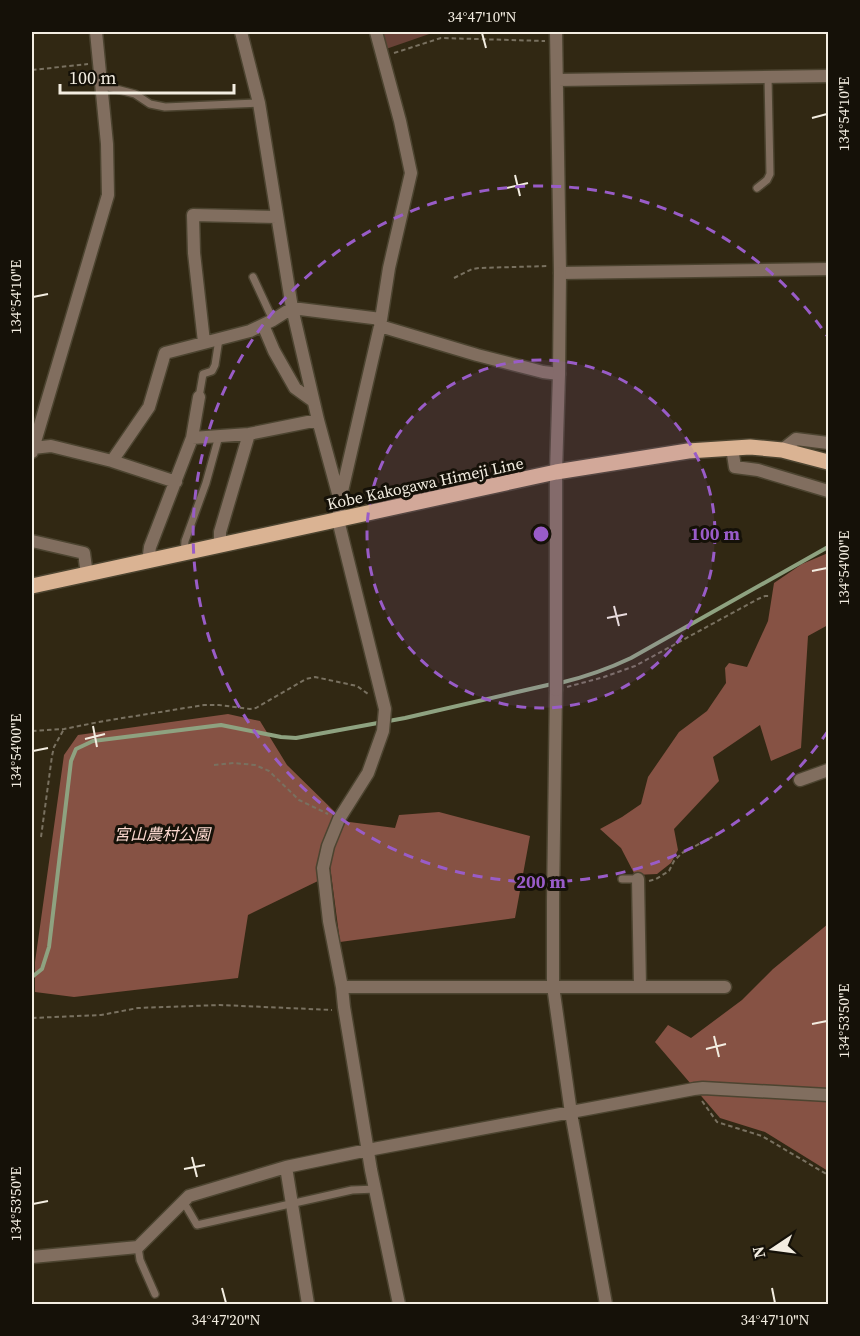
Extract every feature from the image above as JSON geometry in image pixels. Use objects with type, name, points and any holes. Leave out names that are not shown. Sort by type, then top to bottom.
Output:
[{"type":"main road","name":"Kobe Kakogawa Himeji Line","points":[[32,586],[556,472],[688,451],[750,447],[782,450],[828,462]]},
{"type":"street","points":[[96,32],[107,144],[108,195],[32,450],[51,446],[112,461],[176,482]]},
{"type":"street","points":[[241,32],[259,104],[292,308],[313,401],[340,501]]},
{"type":"street","points":[[375,32],[400,121],[411,173],[389,268],[381,322],[340,501],[338,520],[386,709],[383,731],[368,773],[339,819],[328,846],[324,868],[329,921],[368,1150],[399,1305]]},
{"type":"street","points":[[556,36],[560,374],[556,472],[553,986],[571,1113],[606,1305]]},
{"type":"street","points":[[557,80],[828,76]]},
{"type":"street","points":[[204,342],[194,252],[193,216],[277,217]]},
{"type":"street","points":[[560,270],[828,269]]},
{"type":"street","points":[[112,461],[149,407],[165,353],[250,331],[292,308],[381,322],[477,355],[543,372],[560,374]]},
{"type":"street","points":[[268,323],[274,351],[295,387],[313,401]]},
{"type":"street","points":[[148,562],[150,547],[192,438],[199,397]]},
{"type":"street","points":[[192,438],[249,434],[318,420]]},
{"type":"street","points":[[220,546],[220,532],[249,434]]},
{"type":"street","points":[[782,450],[796,439],[828,443]]},
{"type":"street","points":[[732,448],[735,467],[758,470],[828,491]]},
{"type":"street","points":[[32,541],[84,553],[87,575]]},
{"type":"street","points":[[800,780],[828,770]]},
{"type":"street","points":[[638,879],[640,987]]},
{"type":"street","points":[[342,987],[725,987]]},
{"type":"street","points":[[32,1257],[138,1247],[189,1196],[286,1167],[368,1150],[694,1089],[828,1095]]},
{"type":"street","points":[[286,1167],[308,1305]]},
{"type":"lane","points":[[757,188],[767,180],[771,168],[768,77]]},
{"type":"lane","points":[[100,85],[135,94],[150,104],[165,107],[259,104]]},
{"type":"lane","points":[[253,277],[268,323]]},
{"type":"lane","points":[[199,397],[203,374],[212,371],[215,365],[219,339]]},
{"type":"lane","points":[[184,554],[185,541],[220,435]]},
{"type":"lane","points":[[622,879],[638,879]]},
{"type":"lane","points":[[183,1201],[197,1225],[352,1190],[376,1189]]},
{"type":"lane","points":[[138,1247],[140,1260],[155,1294]]},
{"type":"path","points":[[383,57],[441,38],[556,36]]},
{"type":"path","points":[[32,70],[98,63]]},
{"type":"path","points":[[454,278],[478,267],[560,270]]},
{"type":"path","points":[[556,690],[635,666],[758,599],[771,596]]},
{"type":"path","points":[[32,731],[64,729],[204,705],[256,708],[306,679],[315,677],[352,684],[370,696],[382,697]]},
{"type":"path","points":[[41,837],[52,756],[54,747],[64,729]]},
{"type":"path","points":[[214,765],[234,763],[255,765],[269,771],[299,800],[339,819]]},
{"type":"path","points":[[638,879],[647,881],[656,879],[669,871],[674,861],[682,853],[721,831]]},
{"type":"path","points":[[32,1018],[101,1015],[138,1008],[220,1005],[344,1010]]},
{"type":"path","points":[[694,1089],[717,1122],[762,1136],[828,1175]]},
{"type":"shaded area","points":[[380,32],[435,32],[386,49]]},
{"type":"green space","points":[[828,553],[828,625],[808,636],[801,748],[771,761],[760,725],[713,757],[719,781],[674,829],[678,850],[671,863],[657,874],[635,875],[621,848],[600,829],[641,804],[648,777],[679,732],[707,711],[726,683],[725,668],[729,663],[747,667],[768,621],[774,583],[802,564]]},
{"type":"green space","name":"宮山農村公園","points":[[228,714],[260,721],[287,765],[337,814],[324,840],[318,881],[248,915],[238,978],[74,997],[35,992],[35,962],[64,755],[78,735]]},
{"type":"green space","points":[[439,812],[530,836],[515,918],[340,942],[330,866],[333,846],[342,821],[395,828],[399,815]]},
{"type":"green space","points":[[828,924],[828,1171],[765,1132],[720,1118],[655,1042],[668,1025],[691,1038],[742,1000],[773,969]]},
{"type":"waterway","points":[[560,683],[614,666],[631,658],[828,547]]},
{"type":"waterway","points":[[32,977],[42,969],[49,947],[71,761],[76,749],[93,741],[221,725],[296,738],[405,718],[552,684]]}]
